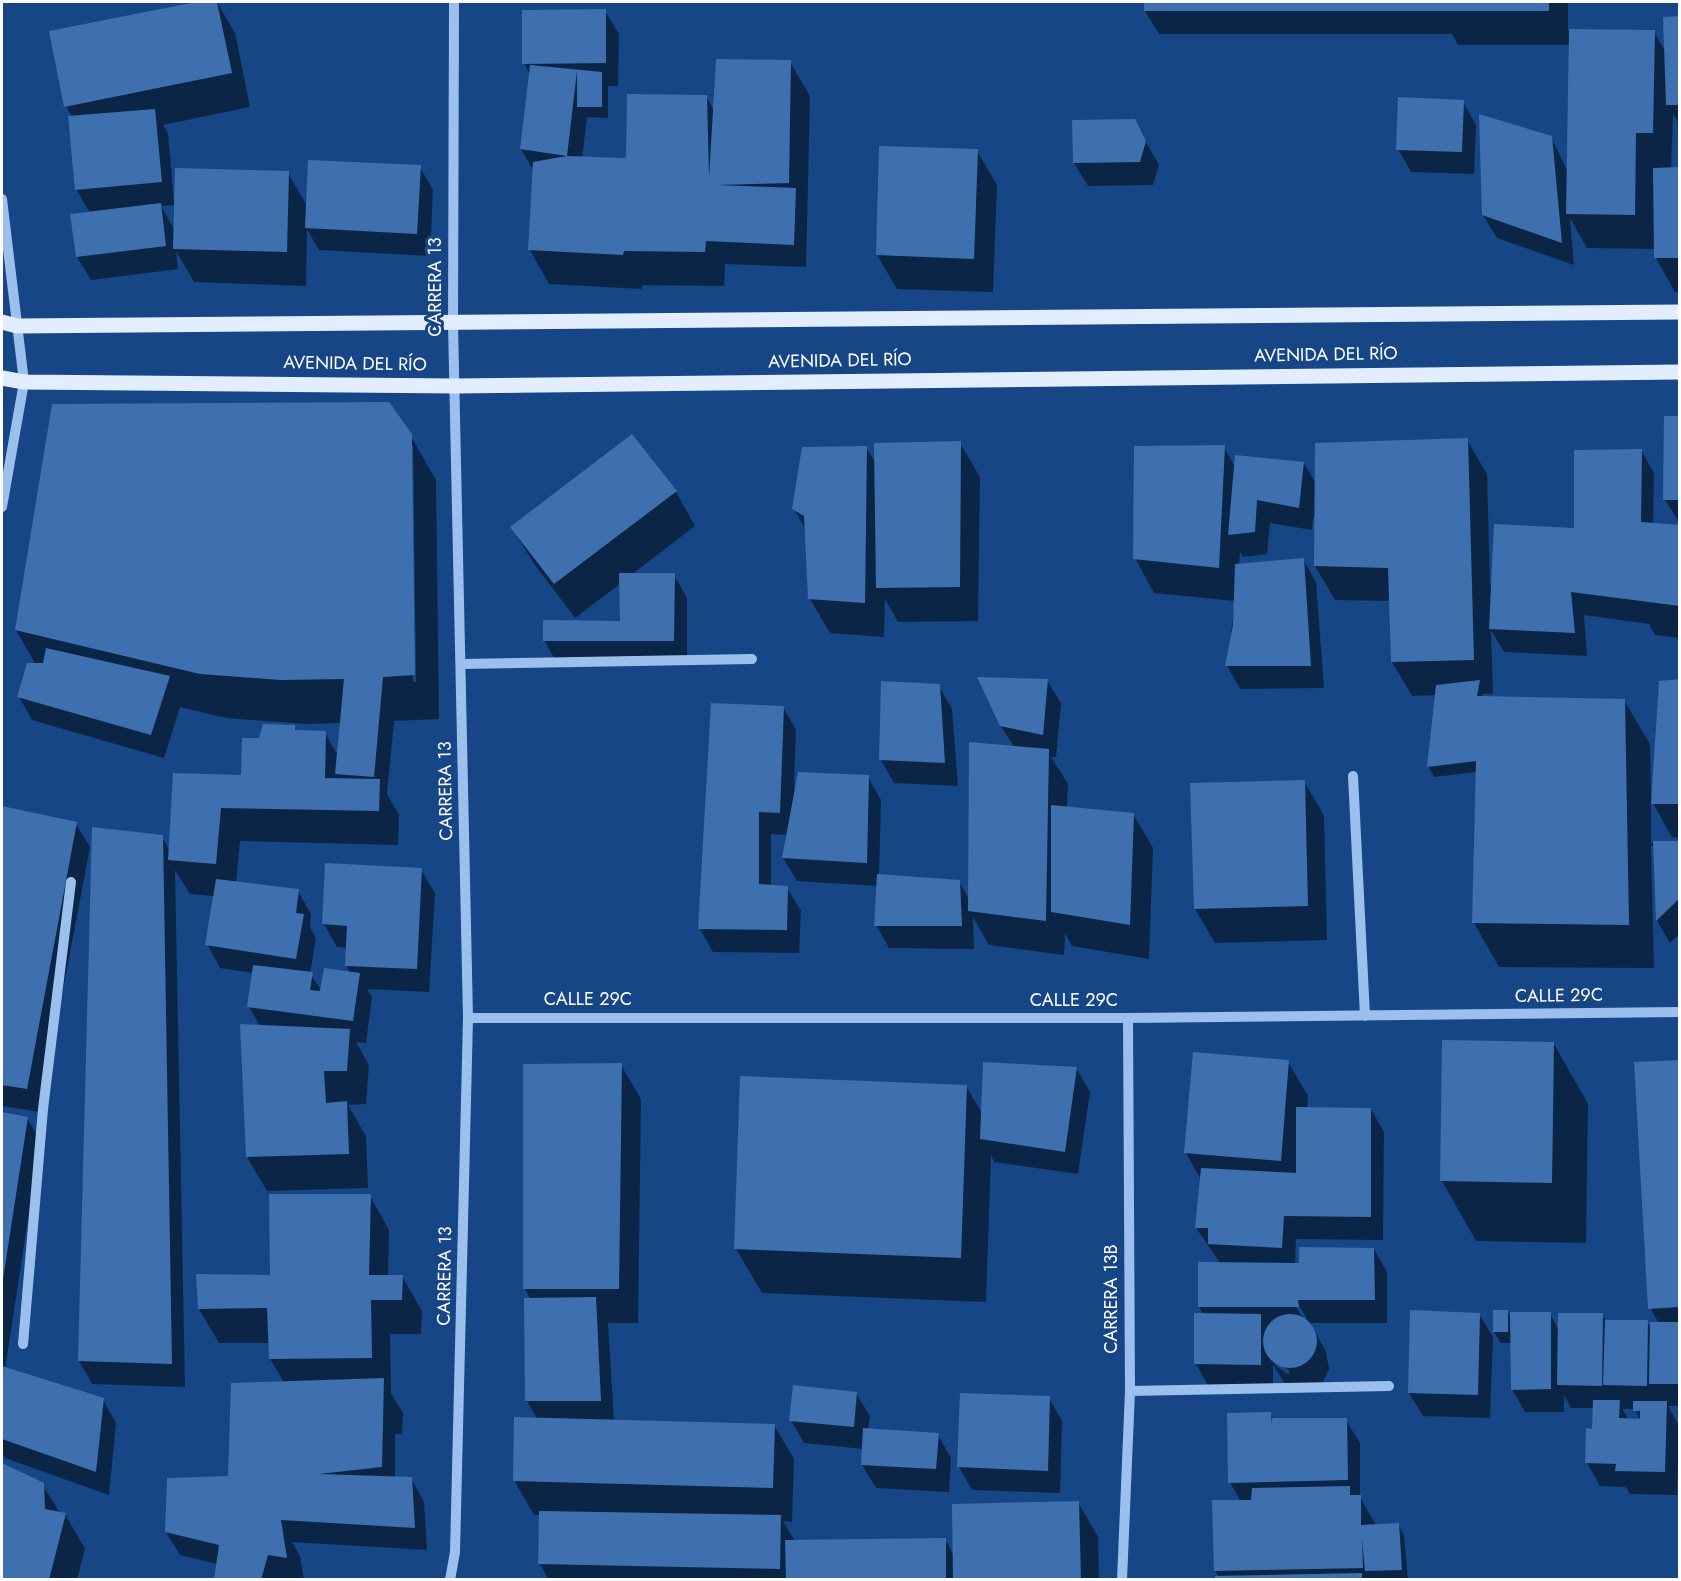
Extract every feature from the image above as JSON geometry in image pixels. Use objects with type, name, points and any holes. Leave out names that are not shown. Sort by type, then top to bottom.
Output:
[{"type":"main road","points":[[2,322],[17,326],[453,324],[1680,312]]},
{"type":"main road","name":"AVENIDA DEL RÍO","points":[[2,378],[24,382],[455,386],[1680,372]]},
{"type":"street","name":"CARRERA 13","points":[[450,1580],[455,1540],[468,1018],[453,324],[454,2]]},
{"type":"street","points":[[2,199],[24,382],[2,507]]},
{"type":"street","points":[[461,664],[752,659]]},
{"type":"street","points":[[1353,776],[1365,1016]]},
{"type":"street","points":[[23,1344],[43,1109],[71,882]]},
{"type":"street","name":"CALLE 29C","points":[[468,1018],[1128,1018],[1680,1012]]},
{"type":"street","name":"CARRERA 13B","points":[[1122,1580],[1131,1391],[1128,1018]]},
{"type":"street","points":[[1131,1391],[1389,1386]]},
{"type":"building","points":[[196,2],[217,2],[232,73],[64,107],[49,31]]},
{"type":"building","points":[[1144,2],[1549,2],[1549,11],[1144,11]]},
{"type":"building","points":[[606,9],[606,63],[522,64],[522,10]]},
{"type":"building","points":[[1680,16],[1680,105],[1666,105],[1663,17]]},
{"type":"building","points":[[1569,29],[1655,30],[1653,133],[1636,133],[1635,215],[1566,214]]},
{"type":"building","points":[[716,59],[791,60],[789,183],[717,185],[796,188],[794,245],[706,241],[705,252],[624,251],[623,255],[528,250],[533,162],[567,156],[626,158],[627,94],[707,95],[709,178]]},
{"type":"building","points":[[530,65],[602,72],[602,107],[577,107],[577,71],[567,156],[520,149]]},
{"type":"building","points":[[1398,97],[1464,100],[1462,152],[1396,150]]},
{"type":"building","points":[[155,109],[162,182],[75,190],[68,116]]},
{"type":"building","points":[[1479,114],[1552,136],[1562,243],[1482,215]]},
{"type":"building","points":[[1135,119],[1146,141],[1140,162],[1073,163],[1072,120]]},
{"type":"building","points":[[879,146],[978,149],[974,259],[876,255]]},
{"type":"building","points":[[308,160],[421,165],[417,234],[305,228]]},
{"type":"building","points":[[1680,167],[1680,258],[1654,258],[1653,168]]},
{"type":"building","points":[[175,168],[289,171],[287,252],[173,249]]},
{"type":"building","points":[[161,203],[166,246],[76,257],[70,214]]},
{"type":"building","points":[[389,402],[412,434],[415,675],[383,677],[374,777],[335,774],[344,679],[281,680],[200,674],[15,630],[52,404]]},
{"type":"building","points":[[1664,416],[1680,416],[1680,500],[1663,500]]},
{"type":"building","points":[[632,434],[677,491],[554,584],[510,527]]},
{"type":"building","points":[[1468,438],[1474,660],[1391,662],[1388,568],[1314,566],[1315,443]]},
{"type":"building","points":[[961,441],[960,587],[876,588],[874,443]]},
{"type":"building","points":[[1225,445],[1219,568],[1133,559],[1134,446]]},
{"type":"building","points":[[867,446],[865,603],[808,599],[804,516],[792,509],[802,447]]},
{"type":"building","points":[[1642,449],[1641,522],[1680,525],[1680,606],[1571,592],[1575,633],[1489,629],[1494,524],[1574,528],[1574,450]]},
{"type":"building","points":[[1235,455],[1304,462],[1299,508],[1257,500],[1255,532],[1228,535]]},
{"type":"building","points":[[1304,558],[1311,666],[1225,666],[1233,625],[1235,564]]},
{"type":"building","points":[[619,573],[675,573],[674,641],[543,641],[543,620],[620,621]]},
{"type":"building","points":[[46,648],[170,676],[151,735],[17,697],[27,663],[43,663]]},
{"type":"building","points":[[977,677],[1048,679],[1043,735],[1000,726]]},
{"type":"building","points":[[1680,679],[1680,804],[1651,804],[1659,681]]},
{"type":"building","points":[[1480,680],[1477,696],[1625,699],[1629,925],[1472,923],[1476,761],[1427,767],[1436,685]]},
{"type":"building","points":[[881,681],[940,684],[945,763],[879,760]]},
{"type":"building","points":[[711,703],[784,706],[780,813],[759,812],[759,884],[788,886],[787,930],[698,929]]},
{"type":"building","points":[[263,724],[295,725],[295,730],[326,731],[325,778],[380,779],[379,811],[221,808],[216,864],[168,860],[173,773],[241,775],[242,738],[259,738]]},
{"type":"building","points":[[969,742],[1049,749],[1046,921],[968,911]]},
{"type":"building","points":[[798,772],[869,775],[867,863],[782,858]]},
{"type":"building","points":[[1305,780],[1308,906],[1194,909],[1190,783]]},
{"type":"building","points":[[1051,805],[1134,813],[1130,925],[1051,912]]},
{"type":"building","points":[[2,806],[77,822],[27,1089],[2,1085]]},
{"type":"building","points":[[92,827],[163,835],[172,1364],[78,1361]]},
{"type":"building","points":[[1653,841],[1680,841],[1680,898],[1656,921]]},
{"type":"building","points":[[325,863],[422,868],[417,969],[345,966],[347,926],[322,924]]},
{"type":"building","points":[[877,874],[960,880],[962,926],[874,926]]},
{"type":"building","points":[[216,879],[299,889],[296,913],[304,914],[296,959],[205,945]]},
{"type":"building","points":[[253,965],[313,972],[310,990],[320,991],[324,968],[360,973],[353,1021],[247,1007]]},
{"type":"building","points":[[240,1024],[350,1029],[347,1071],[324,1071],[326,1103],[347,1101],[349,1154],[246,1157]]},
{"type":"building","points":[[1442,1040],[1554,1042],[1552,1183],[1440,1181]]},
{"type":"building","points":[[1193,1052],[1289,1060],[1281,1161],[1184,1153]]},
{"type":"building","points":[[1680,1060],[1680,1307],[1648,1309],[1634,1062]]},
{"type":"building","points":[[983,1062],[1077,1067],[1065,1152],[980,1139]]},
{"type":"building","points":[[622,1063],[619,1289],[523,1289],[523,1064]]},
{"type":"building","points":[[740,1076],[967,1085],[961,1258],[734,1249]]},
{"type":"building","points":[[1296,1107],[1371,1108],[1371,1217],[1284,1216],[1282,1248],[1208,1244],[1208,1228],[1195,1228],[1201,1168],[1296,1173]]},
{"type":"building","points":[[2,1112],[28,1117],[3,1279],[2,1279]]},
{"type":"building","points":[[269,1194],[371,1194],[369,1275],[403,1275],[402,1300],[371,1300],[372,1358],[269,1359],[267,1308],[198,1309],[196,1274],[270,1275]]},
{"type":"building","points":[[1299,1247],[1374,1248],[1375,1300],[1298,1300],[1299,1307],[1198,1307],[1198,1262],[1299,1263]]},
{"type":"building","points":[[596,1297],[601,1401],[525,1401],[524,1298]]},
{"type":"building","points":[[1410,1310],[1480,1313],[1478,1395],[1408,1393]]},
{"type":"building","points":[[1493,1310],[1508,1310],[1508,1332],[1493,1332]]},
{"type":"building","points":[[1510,1312],[1551,1312],[1551,1389],[1511,1390]]},
{"type":"building","points":[[1194,1313],[1261,1314],[1261,1365],[1194,1364]]},
{"type":"building","points":[[1558,1313],[1603,1313],[1602,1386],[1557,1385]]},
{"type":"building","points":[[1285,1314],[1295,1314],[1305,1318],[1313,1326],[1317,1341],[1313,1356],[1305,1364],[1295,1368],[1285,1368],[1275,1364],[1267,1356],[1263,1346],[1263,1336],[1267,1326],[1275,1318]]},
{"type":"building","points":[[1605,1320],[1648,1320],[1647,1386],[1603,1385]]},
{"type":"building","points":[[1650,1322],[1680,1322],[1680,1384],[1649,1384]]},
{"type":"building","points":[[2,1366],[104,1398],[96,1472],[2,1439]]},
{"type":"building","points":[[384,1378],[382,1467],[319,1474],[412,1477],[415,1528],[281,1520],[287,1558],[268,1555],[261,1580],[214,1580],[219,1545],[165,1532],[167,1478],[228,1476],[231,1383]]},
{"type":"building","points":[[793,1385],[857,1392],[854,1427],[789,1421]]},
{"type":"building","points":[[960,1393],[1050,1396],[1048,1471],[957,1467]]},
{"type":"building","points":[[1593,1400],[1620,1400],[1619,1418],[1640,1419],[1640,1411],[1633,1411],[1633,1401],[1667,1401],[1665,1472],[1615,1471],[1616,1464],[1585,1463],[1586,1428],[1592,1429]]},
{"type":"building","points":[[1271,1412],[1272,1426],[1272,1418],[1347,1418],[1348,1480],[1228,1483],[1227,1413]]},
{"type":"building","points":[[514,1417],[775,1424],[773,1488],[513,1481]]},
{"type":"building","points":[[863,1428],[939,1433],[936,1469],[861,1465]]},
{"type":"building","points":[[2,1463],[44,1483],[45,1509],[66,1513],[49,1580],[2,1580]]},
{"type":"building","points":[[1350,1486],[1350,1495],[1361,1495],[1361,1525],[1399,1523],[1402,1570],[1365,1571],[1362,1538],[1363,1568],[1214,1571],[1212,1500],[1251,1500],[1252,1488]]},
{"type":"building","points":[[1079,1501],[1081,1580],[953,1580],[952,1504]]},
{"type":"building","points":[[539,1511],[781,1515],[780,1569],[538,1564]]},
{"type":"building","points":[[946,1538],[946,1580],[786,1580],[785,1540]]},
{"type":"building","points":[[1362,1573],[1362,1580],[1215,1580],[1215,1576]]}]
